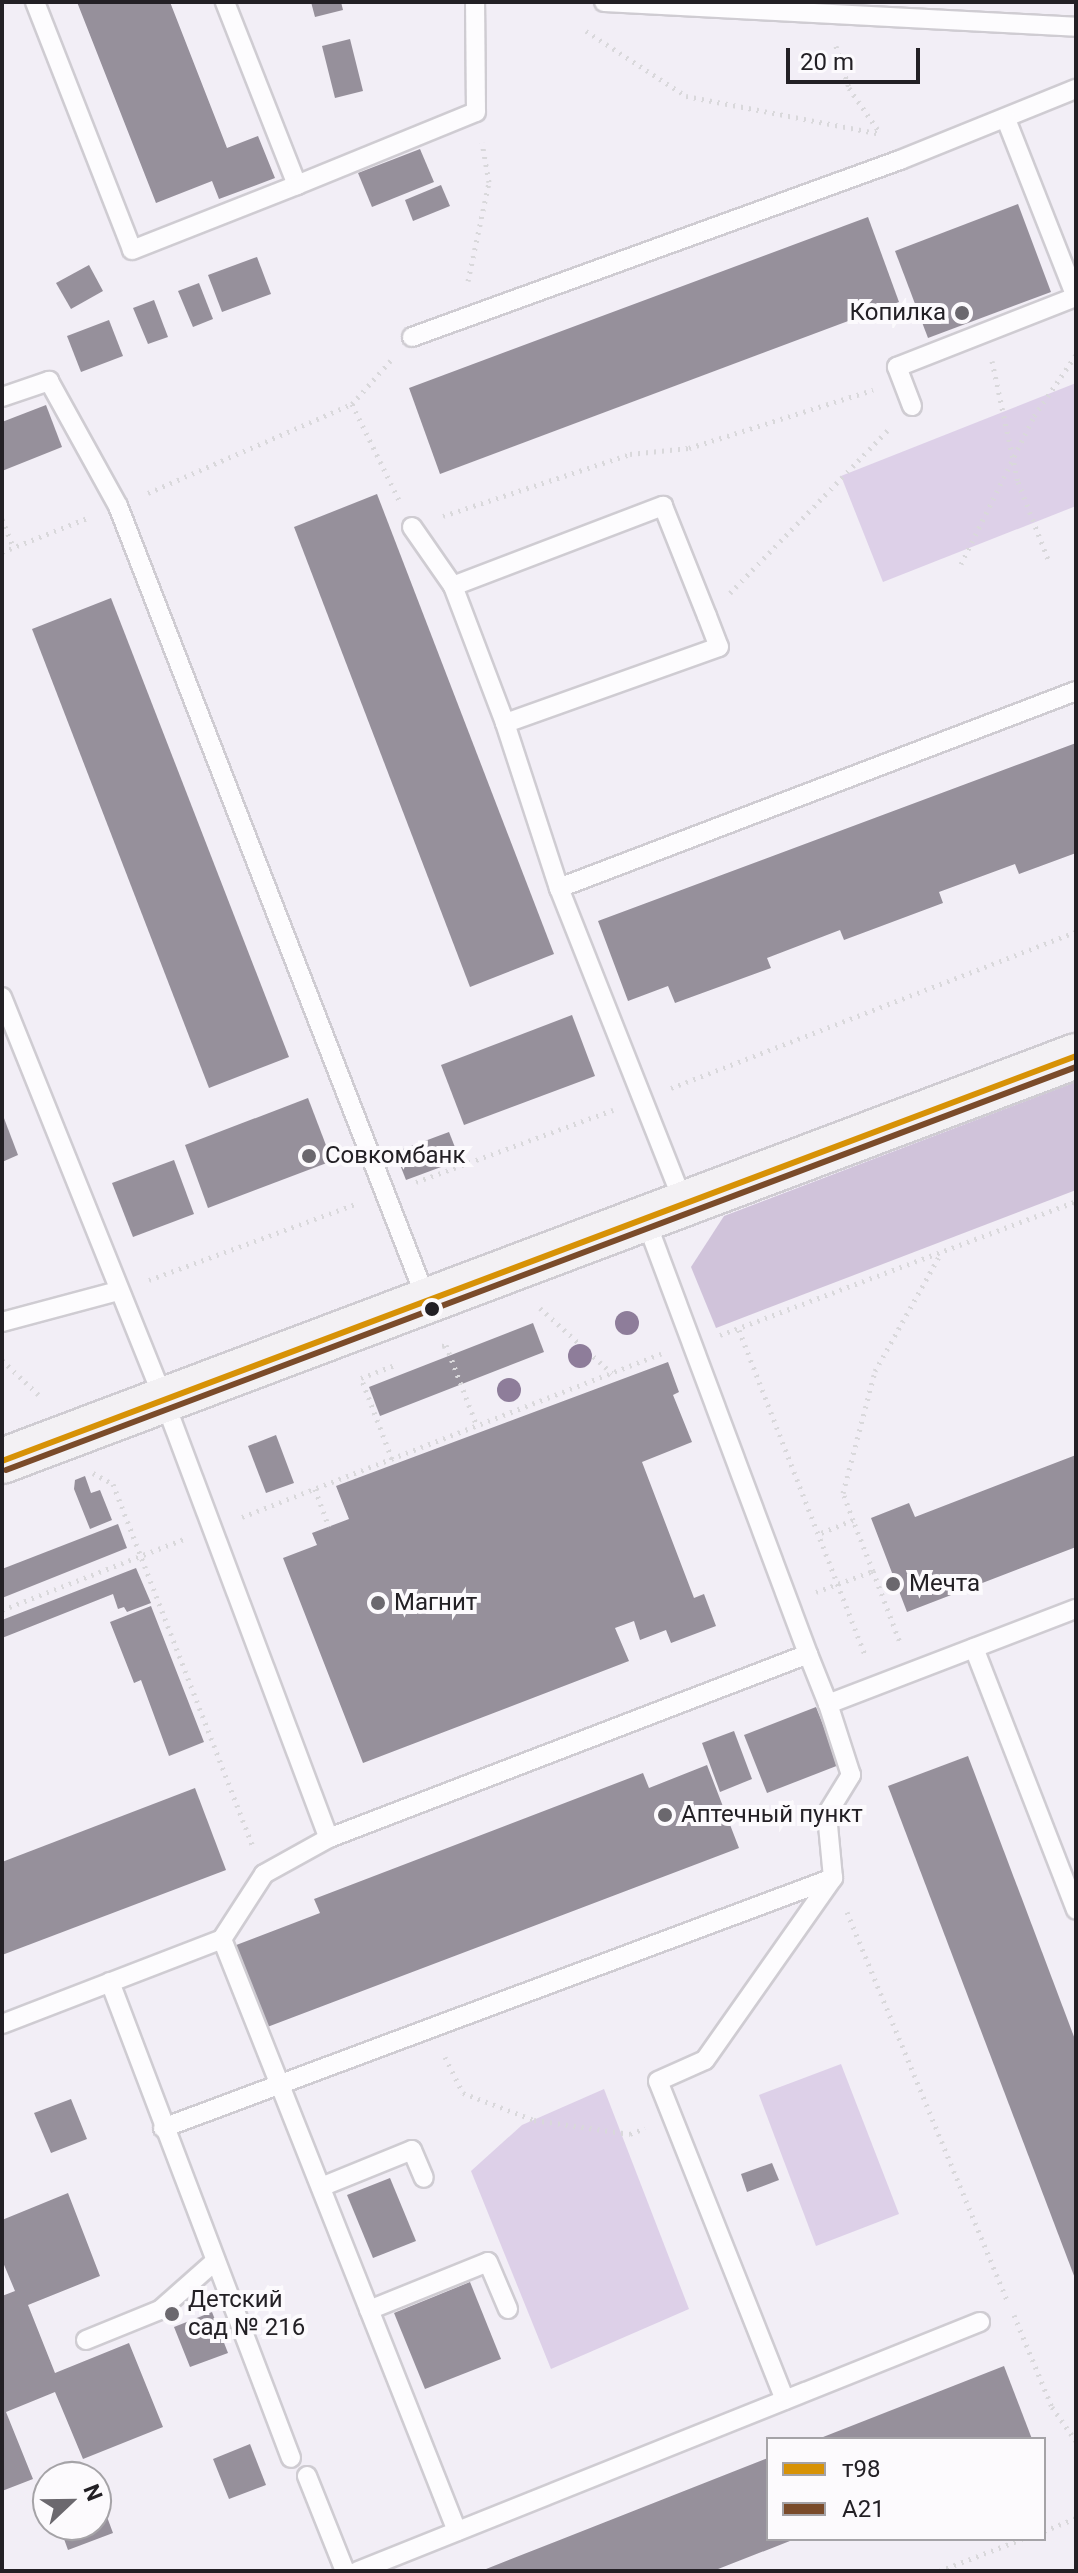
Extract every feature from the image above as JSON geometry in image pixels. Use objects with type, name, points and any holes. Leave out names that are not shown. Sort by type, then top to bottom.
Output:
[{"type":"main road","points":[[2,1461],[1076,1056]]},
{"type":"lane","points":[[35,2],[132,250],[476,112],[475,2]]},
{"type":"lane","points":[[225,2],[297,185]]},
{"type":"lane","points":[[604,2],[1076,27]]},
{"type":"lane","points":[[412,337],[900,160],[1076,89]]},
{"type":"lane","points":[[912,406],[897,367],[1076,297],[1006,119]]},
{"type":"lane","points":[[2,397],[49,381],[118,506],[427,1301]]},
{"type":"lane","points":[[453,586],[663,506],[719,647],[505,723]]},
{"type":"lane","points":[[412,527],[453,586],[505,723],[559,888],[642,1099],[691,1342],[828,1704],[851,1775],[827,1814],[833,1878],[705,2060],[658,2081],[785,2400]]},
{"type":"lane","points":[[559,888],[1076,691]]},
{"type":"lane","points":[[2,997],[164,1400],[329,1838]]},
{"type":"lane","points":[[2,1322],[118,1291]]},
{"type":"lane","points":[[828,1704],[1076,1609]]},
{"type":"lane","points":[[974,1648],[1076,1910]]},
{"type":"lane","points":[[2,2024],[222,1939],[264,1874],[329,1838],[808,1654]]},
{"type":"lane","points":[[163,2128],[833,1878]]},
{"type":"lane","points":[[222,1939],[457,2531]]},
{"type":"lane","points":[[110,1982],[213,2263],[291,2458]]},
{"type":"lane","points":[[321,2187],[412,2150],[424,2178]]},
{"type":"lane","points":[[369,2310],[488,2262],[508,2309]]},
{"type":"lane","points":[[86,2340],[160,2310],[213,2263]]},
{"type":"lane","points":[[358,2571],[980,2322]]},
{"type":"lane","points":[[307,2476],[345,2571]]},
{"type":"path","points":[[826,14],[849,88],[900,160]]},
{"type":"path","points":[[582,26],[591,37],[686,96],[858,133],[880,133]]},
{"type":"path","points":[[460,290],[469,280],[489,182],[476,112]]},
{"type":"path","points":[[983,333],[1003,397],[1015,463],[1048,559]]},
{"type":"path","points":[[2,552],[118,506],[352,404],[412,337]]},
{"type":"path","points":[[961,564],[1015,463],[1034,416],[1076,355]]},
{"type":"path","points":[[352,404],[412,527],[630,454],[689,448],[809,412],[882,386],[897,367]]},
{"type":"path","points":[[707,616],[912,406]]},
{"type":"path","points":[[2,519],[14,548]]},
{"type":"path","points":[[118,1291],[642,1099],[1076,932]]},
{"type":"path","points":[[2,1610],[691,1342],[739,1330],[1076,1201]]},
{"type":"path","points":[[912,1672],[843,1493],[875,1371],[941,1253]]},
{"type":"path","points":[[528,1313],[542,1308],[612,1373]]},
{"type":"path","points":[[739,1330],[877,1686]]},
{"type":"path","points":[[432,1350],[459,1339]]},
{"type":"path","points":[[446,1345],[477,1426]]},
{"type":"path","points":[[2,1360],[50,1406]]},
{"type":"path","points":[[392,1459],[361,1378],[403,1362]]},
{"type":"path","points":[[85,1468],[113,1484],[264,1874]]},
{"type":"path","points":[[315,1489],[329,1527]]},
{"type":"path","points":[[818,1534],[853,1520]]},
{"type":"path","points":[[789,1603],[873,1571]]},
{"type":"path","points":[[833,1878],[1052,2407],[1076,2441]]},
{"type":"path","points":[[431,2029],[463,2093],[534,2120],[630,2134],[672,2118]]},
{"type":"path","points":[[1046,2530],[1076,2518]]},
{"type":"path","points":[[939,2571],[1017,2541]]},
{"type":"shaded area","points":[[1076,383],[1076,506],[883,582],[841,476]]},
{"type":"shaded area","points":[[1076,1082],[1076,1190],[716,1328],[691,1267],[724,1216]]},
{"type":"shaded area","points":[[841,2064],[899,2214],[816,2246],[759,2095]]},
{"type":"shaded area","points":[[604,2089],[689,2309],[551,2369],[471,2171],[522,2125]]},
{"type":"building","points":[[77,2],[170,2],[227,148],[258,136],[275,178],[219,199],[212,181],[156,203]]},
{"type":"building","points":[[311,2],[341,2],[343,10],[315,17]]},
{"type":"building","points":[[350,39],[363,91],[335,98],[322,46]]},
{"type":"building","points":[[420,149],[434,182],[372,207],[358,173]]},
{"type":"building","points":[[441,185],[450,206],[413,221],[405,200]]},
{"type":"building","points":[[1018,204],[1051,292],[928,338],[895,251]]},
{"type":"building","points":[[868,217],[899,302],[440,474],[409,388]]},
{"type":"building","points":[[257,257],[271,294],[222,312],[208,275]]},
{"type":"building","points":[[89,265],[103,291],[71,309],[56,283]]},
{"type":"building","points":[[199,283],[213,319],[193,327],[178,291]]},
{"type":"building","points":[[154,300],[168,337],[148,344],[133,308]]},
{"type":"building","points":[[109,320],[123,356],[81,372],[67,336]]},
{"type":"building","points":[[46,405],[62,447],[2,471],[2,422]]},
{"type":"building","points":[[377,494],[554,954],[470,987],[294,527]]},
{"type":"building","points":[[111,598],[289,1057],[209,1088],[32,629]]},
{"type":"building","points":[[1076,743],[1076,853],[1019,874],[1015,864],[939,892],[943,903],[844,940],[840,930],[767,958],[771,968],[675,1003],[668,986],[628,1001],[598,921]]},
{"type":"building","points":[[572,1015],[595,1076],[464,1125],[441,1065]]},
{"type":"building","points":[[308,1098],[332,1161],[208,1208],[185,1145]]},
{"type":"building","points":[[2,1113],[18,1155],[2,1162]]},
{"type":"building","points":[[449,1132],[460,1160],[406,1180],[395,1152]]},
{"type":"building","points":[[174,1160],[194,1214],[133,1237],[112,1183]]},
{"type":"building","points":[[533,1323],[544,1352],[380,1416],[369,1387]]},
{"type":"building","points":[[668,1362],[679,1392],[673,1395],[692,1442],[642,1462],[694,1598],[704,1594],[716,1626],[671,1643],[666,1630],[640,1640],[634,1621],[615,1628],[629,1661],[363,1763],[283,1558],[317,1545],[312,1533],[349,1519],[336,1486]]},
{"type":"building","points":[[276,1435],[294,1483],[266,1493],[248,1446]]},
{"type":"building","points":[[1076,1455],[1076,1547],[907,1612],[871,1518],[909,1503],[915,1517]]},
{"type":"building","points":[[85,1476],[91,1493],[100,1490],[112,1520],[90,1529],[74,1489],[75,1480]]},
{"type":"building","points":[[118,1524],[127,1548],[2,1598],[2,1569]]},
{"type":"building","points":[[136,1568],[151,1603],[127,1612],[124,1607],[118,1609],[113,1594],[2,1638],[2,1620]]},
{"type":"building","points":[[151,1606],[204,1742],[169,1756],[141,1680],[134,1683],[110,1622]]},
{"type":"building","points":[[816,1707],[839,1765],[767,1793],[744,1735]]},
{"type":"building","points":[[734,1731],[752,1779],[720,1792],[702,1743]]},
{"type":"building","points":[[968,1756],[1076,2042],[1076,2281],[888,1786]]},
{"type":"building","points":[[707,1765],[739,1848],[262,2029],[231,1947],[320,1913],[314,1899],[643,1773],[649,1788]]},
{"type":"building","points":[[195,1788],[226,1870],[2,1955],[2,1862]]},
{"type":"building","points":[[71,2099],[87,2139],[51,2153],[34,2113]]},
{"type":"building","points":[[772,2163],[779,2180],[747,2192],[741,2174]]},
{"type":"building","points":[[390,2178],[416,2241],[373,2258],[347,2195]]},
{"type":"building","points":[[68,2193],[100,2276],[28,2305],[55,2373],[129,2343],[163,2427],[83,2459],[55,2392],[6,2412],[32,2479],[2,2491],[2,2296],[15,2291],[2,2260],[2,2220]]},
{"type":"building","points":[[470,2282],[501,2359],[425,2389],[394,2313]]},
{"type":"building","points":[[212,2312],[228,2353],[190,2367],[174,2327]]},
{"type":"building","points":[[1004,2366],[1031,2437],[823,2437]]},
{"type":"building","points":[[250,2444],[266,2485],[229,2499],[213,2459]]},
{"type":"building","points":[[766,2459],[766,2541],[790,2541],[713,2571],[481,2571]]},
{"type":"building","points":[[65,2541],[92,2541],[68,2550]]},
{"type":"transit line","name":"т98","points":[[2,1461],[1076,1056]]},
{"type":"transit line","name":"А21","points":[[6,1470],[1076,1067]]},
{"type":"place","name":"Копилка","points":[[962,313]]},
{"type":"place","name":"Совкомбанк","points":[[309,1156]]},
{"type":"place","name":"Мечта","points":[[893,1584]]},
{"type":"place","name":"Магнит","points":[[378,1603]]},
{"type":"place","name":"Аптечный пункт","points":[[665,1815]]},
{"type":"place","name":"Детский сад № 216","points":[[172,2314]]}]
